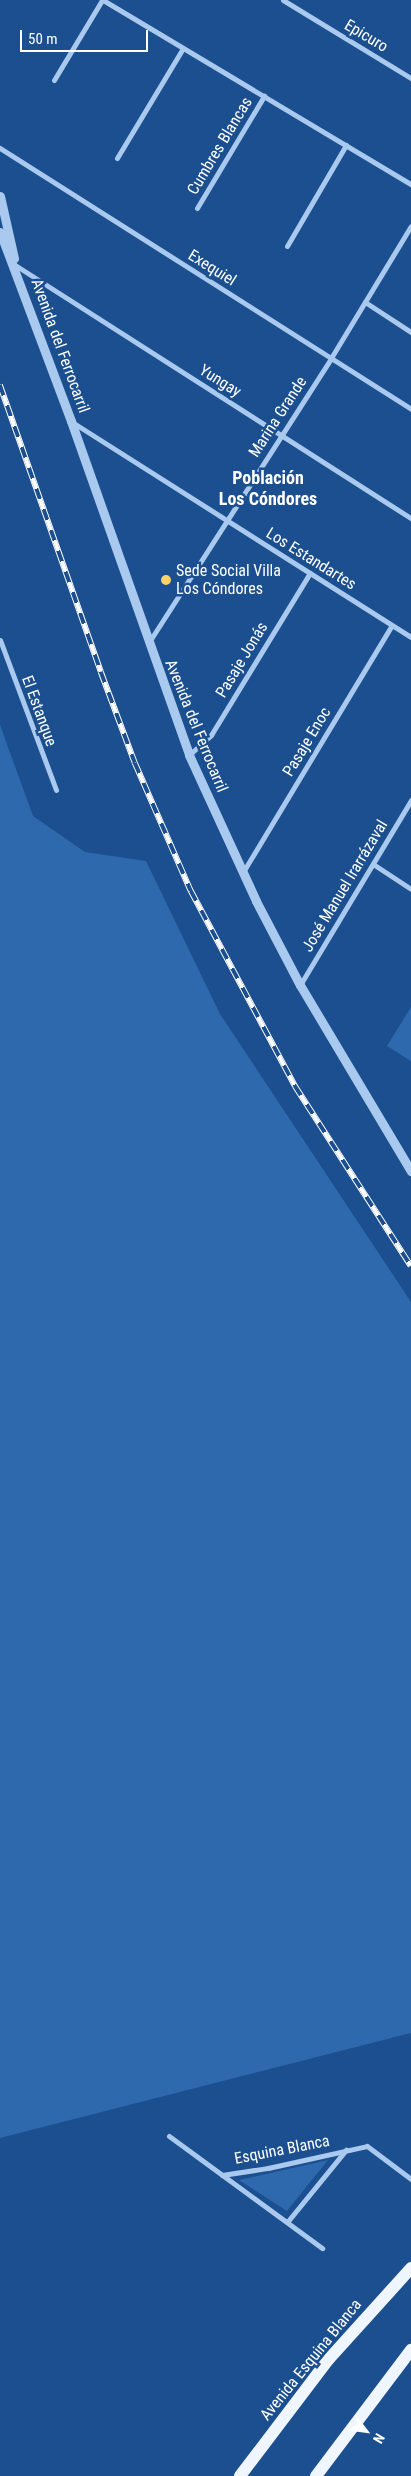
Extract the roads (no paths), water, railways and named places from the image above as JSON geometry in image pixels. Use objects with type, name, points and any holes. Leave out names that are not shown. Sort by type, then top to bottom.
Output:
[{"type":"main road","name":"Avenida Esquina Blanca","points":[[240,2476],[328,2360],[411,2268]]},
{"type":"main road","points":[[316,2476],[411,2350]]},
{"type":"street","name":"Cumbres Blancas","points":[[54,80],[102,0],[411,184]]},
{"type":"street","name":"Epicuro","points":[[283,0],[411,78]]},
{"type":"street","points":[[117,158],[183,48]]},
{"type":"street","name":"Cumbres Blancas","points":[[198,208],[264,96]]},
{"type":"street","points":[[287,246],[346,145]]},
{"type":"street","name":"Exequiel","points":[[0,148],[411,409]]},
{"type":"street","name":"Avenida del Ferrocarril","points":[[0,196],[12,240],[15,266]]},
{"type":"street","name":"Marina Grande","points":[[147,644],[331,358],[411,226]]},
{"type":"street","name":"Avenida del Ferrocarril","points":[[0,232],[15,266],[147,644],[189,755],[243,872],[300,985],[411,1171]]},
{"type":"street","name":"Yungay","points":[[15,266],[411,518]]},
{"type":"street","points":[[365,302],[411,332]]},
{"type":"street","name":"Los Estandartes","points":[[71,422],[411,637]]},
{"type":"street","name":"Pasaje Jonás","points":[[189,755],[211,735],[310,573]]},
{"type":"street","name":"Pasaje Enoc","points":[[243,872],[392,625]]},
{"type":"street","name":"El Estanque","points":[[0,640],[56,790]]},
{"type":"street","name":"José Manuel Irarrázaval","points":[[300,985],[411,800]]},
{"type":"street","points":[[373,864],[411,889]]},
{"type":"street","name":"Esquina Blanca","points":[[169,2136],[288,2221],[322,2248]]},
{"type":"street","name":"Esquina Blanca","points":[[222,2175],[268,2168],[367,2146],[411,2179]]},
{"type":"street","name":"Esquina Blanca","points":[[288,2221],[346,2150]]},
{"type":"railway","points":[[0,385],[135,763],[191,891],[295,1086],[411,1266]]},
{"type":"place","name":"Sede Social Villa Los Cóndores","points":[[166,580]]},
{"type":"district","name":"Población Los Cóndores","points":[[268,489]]}]
